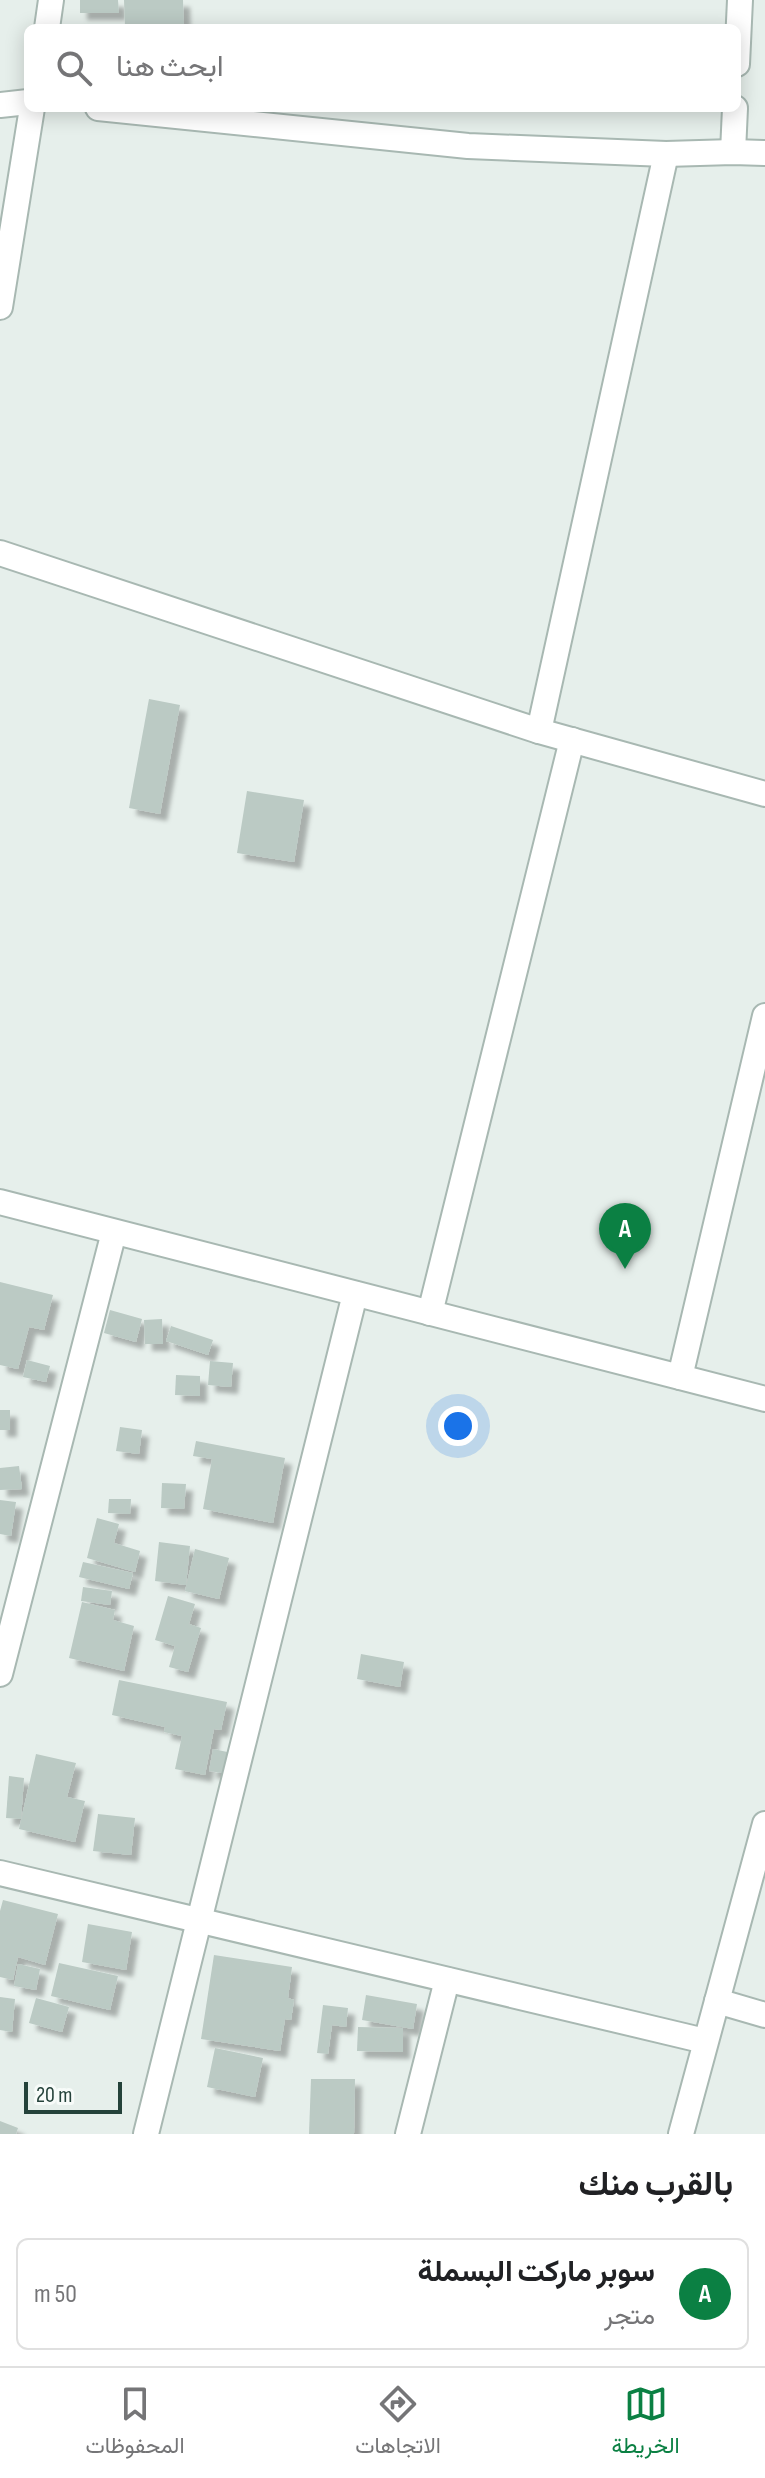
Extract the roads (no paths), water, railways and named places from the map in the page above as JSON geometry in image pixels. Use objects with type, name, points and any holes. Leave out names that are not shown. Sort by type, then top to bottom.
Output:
[{"type":"street","points":[[48,24],[51,0]]},
{"type":"street","points":[[739,24],[740,0]]},
{"type":"street","points":[[0,105],[24,102]]},
{"type":"street","points":[[1,296],[31,112]]},
{"type":"street","points":[[137,112],[468,146],[666,154],[765,153]]},
{"type":"street","points":[[733,152],[735,112]]},
{"type":"street","points":[[539,731],[666,154]]},
{"type":"street","points":[[0,553],[539,731],[765,794]]},
{"type":"street","points":[[430,1313],[572,740]]},
{"type":"street","points":[[680,1377],[765,1016]]},
{"type":"street","points":[[0,1202],[765,1399]]},
{"type":"street","points":[[0,1674],[114,1232]]},
{"type":"street","points":[[146,2134],[355,1294]]},
{"type":"street","points":[[681,2134],[765,1824]]},
{"type":"street","points":[[0,1873],[705,2041]]},
{"type":"street","points":[[408,2134],[447,1980]]},
{"type":"street","points":[[717,2001],[765,2015]]},
{"type":"place","name":"سوبر ماركت البسملة","points":[[625,1269]]}]
